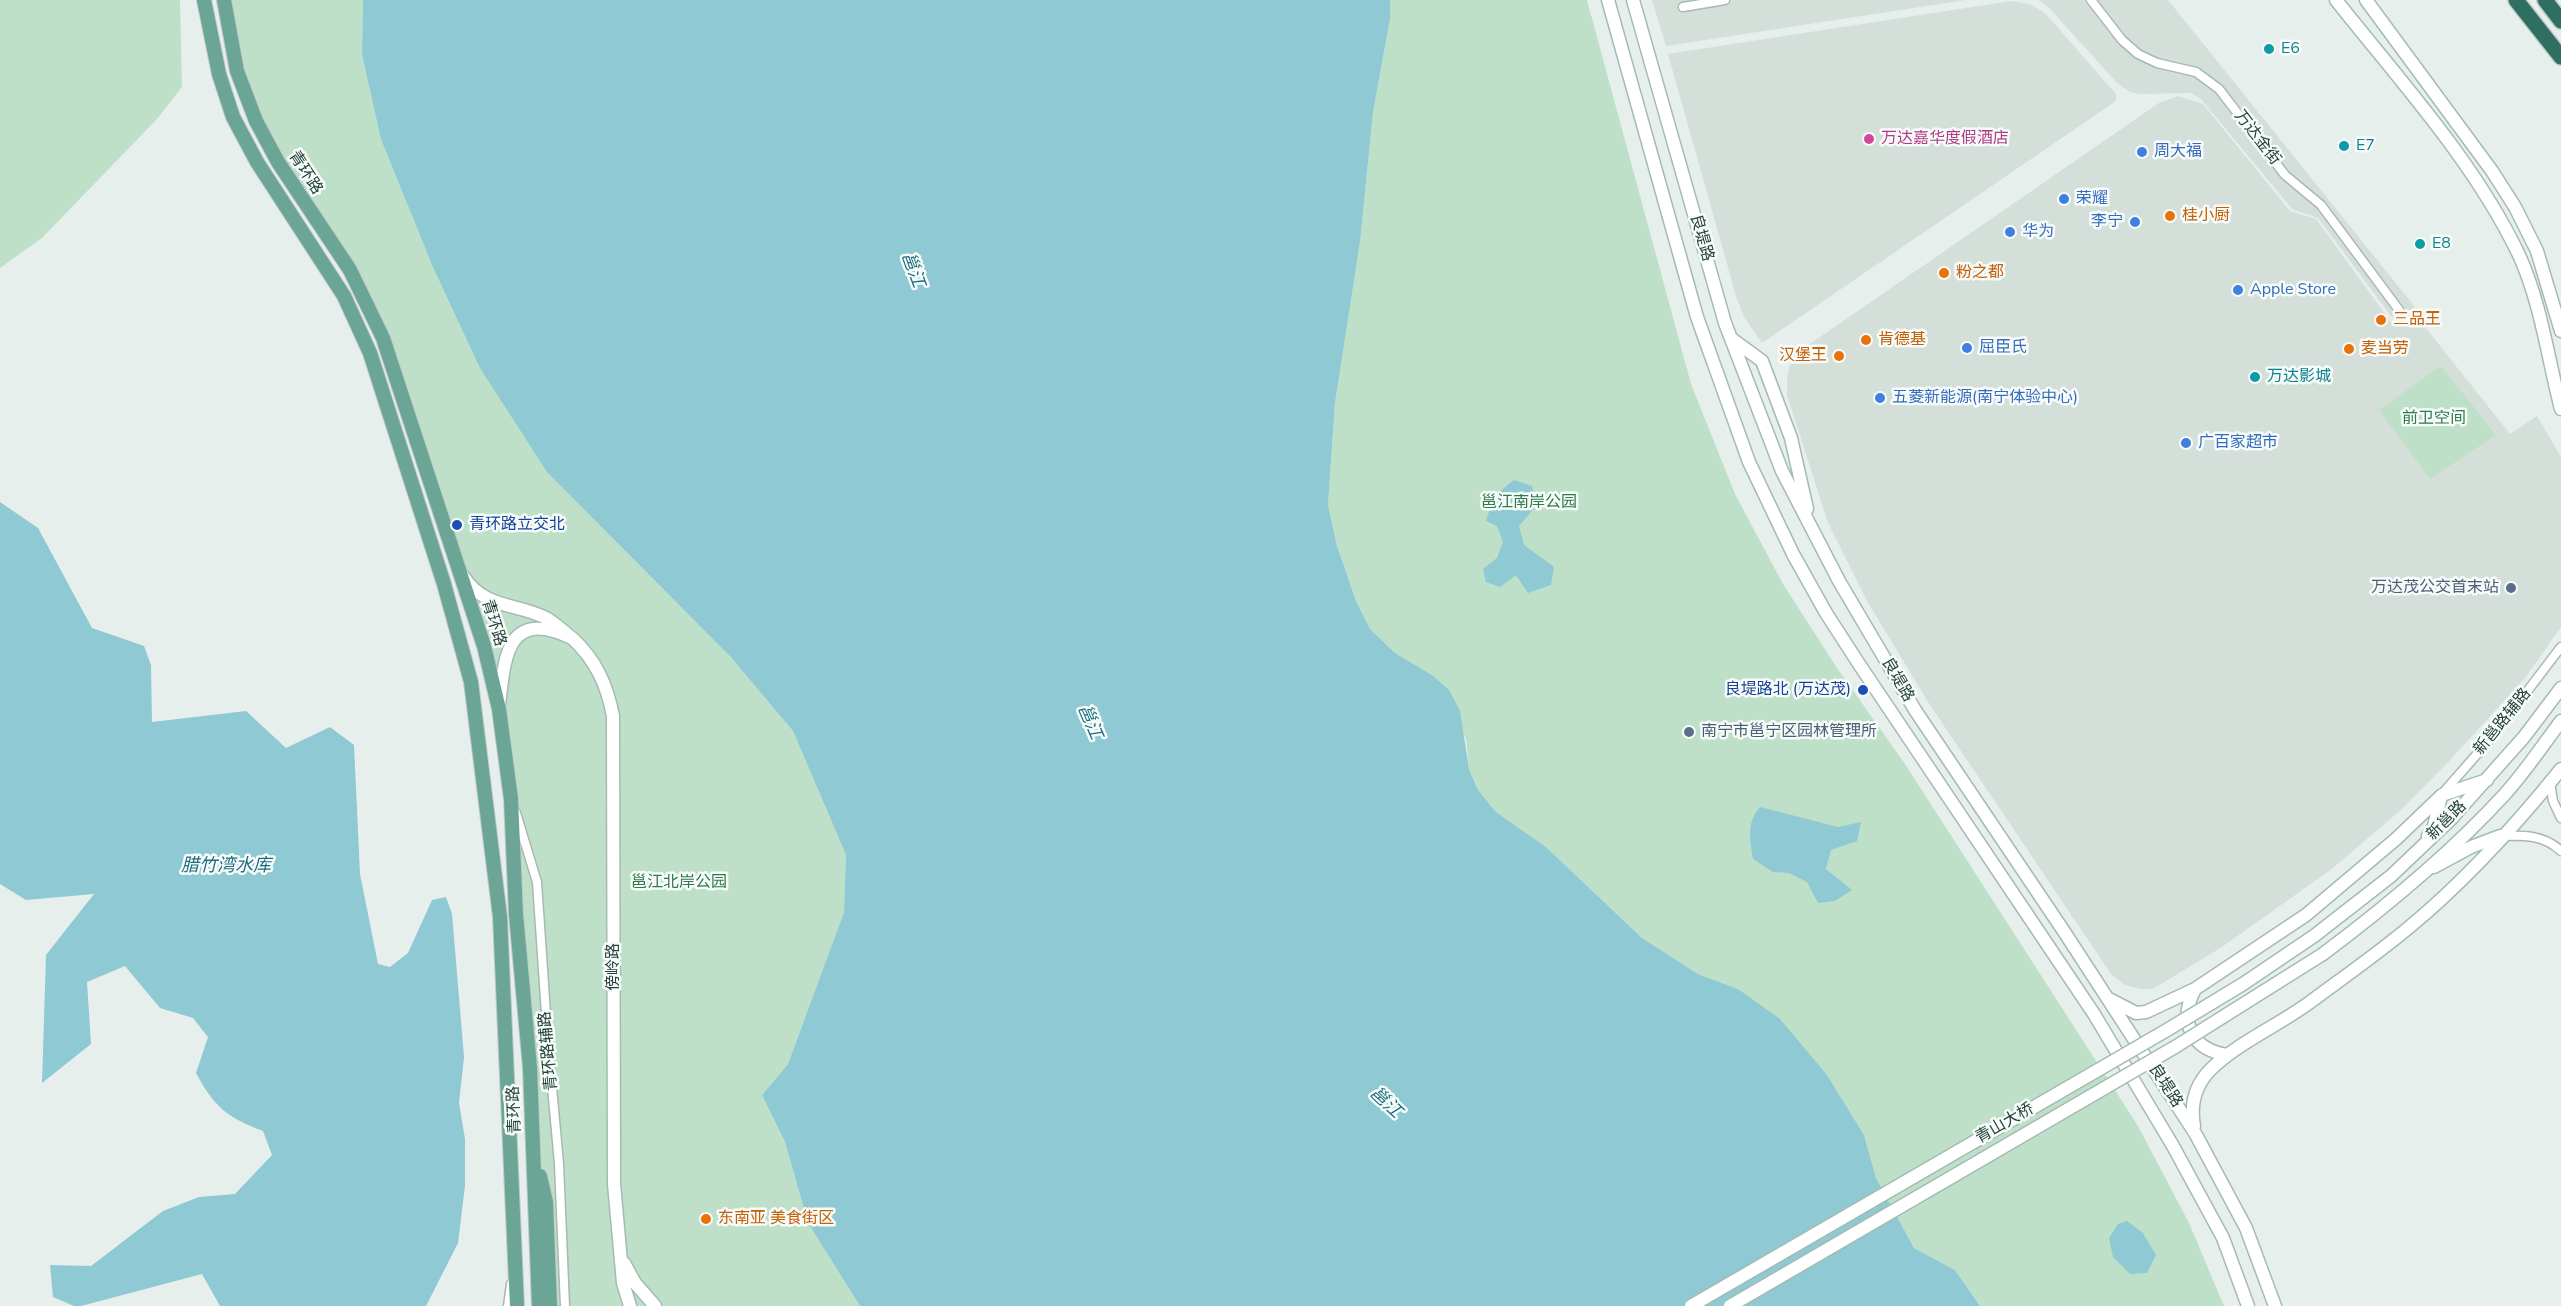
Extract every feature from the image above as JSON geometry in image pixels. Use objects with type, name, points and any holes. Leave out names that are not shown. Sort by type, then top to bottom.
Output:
[{"type":"highway","points":[[2516,0],[2561,57]]},
{"type":"highway","points":[[2545,0],[2561,21]]},
{"type":"main road","name":"青环路","points":[[204,0],[219,74],[233,117],[257,162],[344,296],[366,346],[444,584],[469,672],[500,917],[517,1306]]},
{"type":"main road","name":"青环路","points":[[224,0],[237,71],[256,121],[278,162],[350,270],[383,338],[484,646],[499,709],[511,800],[516,914],[530,1068],[539,1306]]},
{"type":"main road","name":"良堤路","points":[[1608,0],[1697,317],[1749,462],[1793,554],[1826,613],[2094,1014],[2173,1146],[2223,1239],[2248,1306]]},
{"type":"main road","name":"良堤路","points":[[1634,0],[1731,338],[1782,471],[1839,581],[1915,710],[2109,999],[2195,1133],[2246,1228],[2276,1306]]},
{"type":"main road","points":[[2336,0],[2464,164],[2500,219],[2520,258],[2534,299],[2561,409]]},
{"type":"main road","points":[[2366,0],[2492,171],[2515,207],[2537,251],[2561,331]]},
{"type":"main road","points":[[1731,338],[1762,361],[1791,438],[1812,528]]},
{"type":"main road","name":"傍岭路","points":[[458,570],[480,595],[501,605],[548,619],[572,638],[595,665],[604,682],[613,716],[614,1184],[620,1253],[630,1306]]},
{"type":"main road","points":[[499,709],[505,657],[517,638],[528,631],[546,627],[572,638]]},
{"type":"main road","name":"新邕路","points":[[2314,936],[2391,876],[2487,780],[2524,737],[2561,688]]},
{"type":"main road","name":"新邕路","points":[[2323,954],[2373,917],[2507,792],[2561,722]]},
{"type":"main road","points":[[2195,1133],[2192,1112],[2195,1091],[2209,1070],[2227,1055],[2309,1003],[2407,929],[2452,888],[2561,769]]},
{"type":"main road","points":[[2109,999],[2136,1013],[2146,1012],[2195,989],[2306,915],[2396,839],[2442,795],[2487,780]]},
{"type":"main road","points":[[2424,843],[2434,826],[2442,795]]},
{"type":"main road","points":[[2420,875],[2471,847],[2502,836]]},
{"type":"main road","points":[[2047,946],[2065,933]]},
{"type":"main road","name":"青山大桥","points":[[1692,1306],[2167,1030],[2243,984],[2314,936]]},
{"type":"main road","name":"青山大桥","points":[[1730,1306],[2175,1047],[2323,954]]},
{"type":"main road","points":[[2195,989],[2187,1004],[2186,1016],[2192,1032],[2202,1046],[2213,1053],[2227,1055]]},
{"type":"main road","points":[[532,1142],[546,1202],[550,1306]]},
{"type":"main road","points":[[620,1253],[635,1283],[655,1306]]},
{"type":"street","points":[[1683,7],[1725,0]]},
{"type":"street","name":"万达金街","points":[[2091,0],[2122,40],[2138,54],[2157,63],[2196,72],[2219,89],[2285,175],[2321,206],[2399,310]]},
{"type":"street","name":"新邕路辅路","points":[[2442,795],[2493,736],[2561,647]]},
{"type":"street","points":[[2550,782],[2553,801],[2561,818]]},
{"type":"street","name":"青环路辅路","points":[[511,800],[537,882],[548,1042],[560,1164],[565,1306]]},
{"type":"street","points":[[2502,836],[2526,834],[2542,838],[2561,851]]},
{"type":"street","points":[[508,1306],[514,1263]]},
{"type":"shaded area","points":[[1652,0],[1966,0],[1666,46]]},
{"type":"shaded area","points":[[2039,0],[2168,0],[2415,307],[2394,320],[2318,218],[2292,209],[2201,99],[2191,93],[2140,94],[2130,92],[2117,83],[2052,11]]},
{"type":"shaded area","points":[[2011,1],[2030,4],[2045,13],[2116,94],[2116,101],[1762,343],[1744,317],[1736,296],[1668,54]]},
{"type":"shaded area","points":[[2178,96],[2203,104],[2290,211],[2316,219],[2393,325],[2414,313],[2510,434],[2537,416],[2561,457],[2561,627],[2525,678],[2402,809],[2333,868],[2222,947],[2152,989],[2140,989],[2125,985],[2111,974],[1930,705],[1867,601],[1828,523],[1787,395],[1787,381],[1789,367],[1807,346],[2159,103]]},
{"type":"green space","points":[[0,0],[180,0],[182,87],[157,119],[42,238],[0,268]]},
{"type":"green space","name":"邕江北岸公园","points":[[224,0],[363,0],[362,54],[729,655],[793,731],[846,855],[844,912],[788,1064],[762,1095],[785,1142],[808,1223],[860,1306],[550,1306],[532,1142],[499,709],[383,338],[256,121]]},
{"type":"green space","name":"邕江南岸公园","points":[[1390,0],[1587,0],[1691,384],[1735,494],[1783,584],[1837,668],[1903,761],[2138,1126],[2189,1223],[2224,1306],[1980,1306],[1955,1270],[1914,1248],[1876,1178],[1864,1135],[1827,1075],[1738,989],[1698,974],[1642,938],[1546,847],[1496,812],[1478,790],[1469,769],[1466,739],[1432,675],[1395,653],[1370,629],[1356,601],[1337,546],[1328,505],[1335,403],[1360,242],[1373,112],[1390,19]]},
{"type":"green space","name":"前卫空间","points":[[2441,366],[2496,435],[2430,479],[2379,410]]},
{"type":"water","name":"邕江","points":[[363,0],[1390,0],[1390,19],[1373,112],[1360,242],[1335,403],[1328,505],[1337,546],[1356,601],[1370,629],[1395,653],[1432,675],[1449,690],[1460,711],[1469,769],[1478,790],[1496,812],[1546,847],[1642,938],[1698,974],[1738,989],[1780,1019],[1827,1075],[1864,1135],[1876,1178],[1914,1248],[1955,1270],[1980,1306],[860,1306],[808,1223],[785,1142],[762,1095],[788,1064],[844,912],[846,855],[793,731],[729,655],[547,472],[480,368],[433,267],[381,139],[362,54]]},
{"type":"water","points":[[1514,480],[1532,486],[1536,506],[1519,526],[1524,545],[1554,567],[1551,585],[1528,593],[1516,575],[1500,587],[1486,582],[1483,569],[1497,558],[1503,542],[1497,526],[1486,521],[1494,496]]},
{"type":"water","name":"腊竹湾水库","points":[[0,502],[38,528],[92,628],[144,646],[151,665],[152,722],[246,711],[286,748],[330,727],[354,745],[360,874],[378,964],[390,967],[408,953],[432,900],[446,897],[452,914],[464,1057],[459,1103],[465,1139],[465,1185],[458,1243],[426,1306],[220,1306],[202,1274],[81,1306],[74,1306],[53,1297],[50,1265],[91,1266],[163,1211],[199,1197],[235,1194],[272,1155],[263,1131],[240,1121],[223,1110],[209,1095],[196,1073],[208,1037],[193,1018],[160,1008],[125,966],[87,982],[91,1044],[42,1083],[46,955],[94,894],[26,900],[0,884]]},
{"type":"water","points":[[1760,807],[1838,827],[1861,822],[1857,841],[1831,850],[1826,869],[1852,890],[1835,901],[1818,903],[1807,882],[1789,873],[1773,872],[1753,859],[1751,825]]},
{"type":"water","points":[[2127,1221],[2143,1233],[2156,1255],[2147,1273],[2130,1274],[2113,1257],[2109,1238],[2118,1224]]},
{"type":"place","name":"E6","points":[[2269,49]]},
{"type":"place","name":"万达嘉华度假酒店","points":[[1869,139]]},
{"type":"place","name":"E7","points":[[2344,146]]},
{"type":"place","name":"周大福","points":[[2142,152]]},
{"type":"place","name":"荣耀","points":[[2064,199]]},
{"type":"place","name":"桂小厨","points":[[2170,216]]},
{"type":"place","name":"李宁","points":[[2135,222]]},
{"type":"place","name":"华为","points":[[2010,232]]},
{"type":"place","name":"E8","points":[[2420,244]]},
{"type":"place","name":"粉之都","points":[[1944,273]]},
{"type":"place","name":"Apple Store","points":[[2238,290]]},
{"type":"place","name":"三品王","points":[[2381,320]]},
{"type":"place","name":"肯德基","points":[[1866,340]]},
{"type":"place","name":"屈臣氏","points":[[1967,348]]},
{"type":"place","name":"麦当劳","points":[[2349,349]]},
{"type":"place","name":"汉堡王","points":[[1839,356]]},
{"type":"place","name":"万达影城","points":[[2255,377]]},
{"type":"place","name":"五菱新能源(南宁体验中心)","points":[[1880,398]]},
{"type":"place","name":"广百家超市","points":[[2186,443]]},
{"type":"place","name":"青环路立交北","points":[[457,525]]},
{"type":"place","name":"万达茂公交首末站","points":[[2511,588]]},
{"type":"place","name":"良堤路北 (万达茂)","points":[[1863,690]]},
{"type":"place","name":"南宁市邕宁区园林管理所","points":[[1689,732]]},
{"type":"place","name":"东南亚 美食街区","points":[[706,1219]]}]
